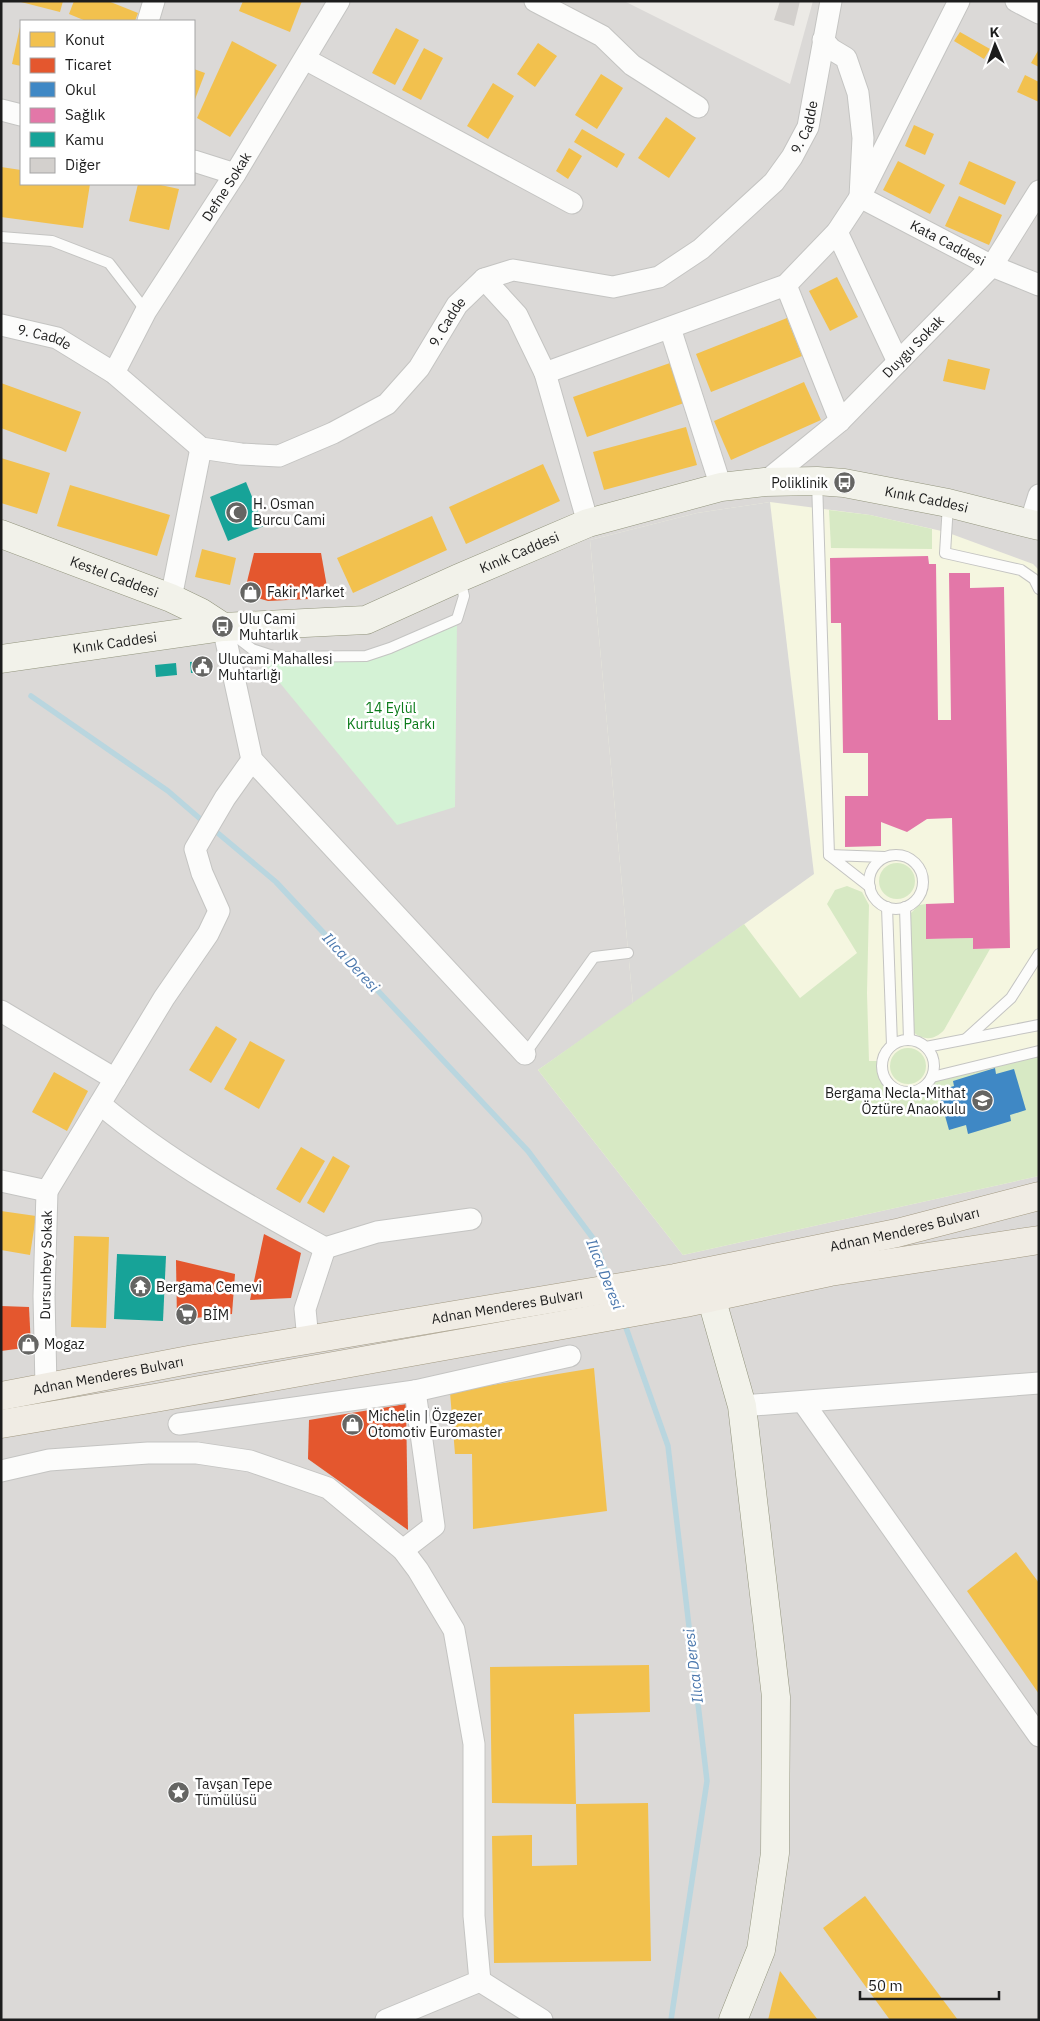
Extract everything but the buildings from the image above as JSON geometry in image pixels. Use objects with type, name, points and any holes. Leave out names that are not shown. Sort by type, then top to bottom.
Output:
[{"type":"main road","name":"Kınık Caddesi","points":[[1,659],[223,627],[366,620],[588,523],[721,487],[765,482],[816,481],[844,483],[948,503],[1034,525]]},
{"type":"main road","name":"Kestel Caddesi","points":[[1,534],[172,598],[200,612],[223,627]]},
{"type":"main road","name":"Adnan Menderes Bulvarı","points":[[1,1396],[308,1340],[675,1278],[898,1233],[1039,1196]]},
{"type":"main road","name":"Adnan Menderes Bulvarı","points":[[1,1424],[685,1303],[830,1272],[1039,1240]]},
{"type":"main road","points":[[711,1297],[742,1406],[776,1697],[775,1853],[761,1950],[733,2020]]},
{"type":"street","points":[[148,20],[154,1]]},
{"type":"street","points":[[535,1],[602,36],[632,65],[698,107]]},
{"type":"street","name":"9. Cadde","points":[[1,326],[57,338],[114,373],[201,448],[241,454],[279,456],[333,433],[387,404],[419,368],[457,305],[484,279],[513,270],[613,287],[659,277],[701,249],[774,182],[792,157],[808,127],[831,1]]},
{"type":"street","points":[[545,373],[786,285],[836,232],[860,197],[959,1]]},
{"type":"street","points":[[1016,1],[1039,13]]},
{"type":"street","name":"Defne Sokak","points":[[114,373],[146,311],[235,174],[305,59],[336,3]]},
{"type":"street","points":[[823,40],[831,49],[846,58],[858,93],[863,138],[860,197]]},
{"type":"street","points":[[305,59],[572,203]]},
{"type":"street","points":[[1,110],[20,115]]},
{"type":"street","points":[[195,161],[235,174]]},
{"type":"street","name":"Duygu Sokak","points":[[765,482],[840,421],[992,266],[1039,191]]},
{"type":"street","name":"Kata Caddesi","points":[[860,197],[992,266],[1039,285]]},
{"type":"street","points":[[836,232],[898,362]]},
{"type":"street","points":[[484,279],[517,315],[545,373],[588,523]]},
{"type":"street","points":[[786,285],[840,421]]},
{"type":"street","points":[[670,328],[721,487]]},
{"type":"street","points":[[172,598],[201,448]]},
{"type":"street","points":[[1034,525],[1039,496]]},
{"type":"street","points":[[223,627],[252,760],[526,1054]]},
{"type":"street","points":[[48,1191],[164,998],[208,934],[219,912],[202,872],[195,849],[225,798],[252,760]]},
{"type":"street","points":[[1,1011],[115,1079]]},
{"type":"street","points":[[100,1104],[127,1127],[170,1157],[244,1204],[325,1248],[377,1232],[470,1219]]},
{"type":"street","name":"Dursunbey Sokak","points":[[1,1181],[48,1191],[44,1296],[46,1387]]},
{"type":"street","points":[[308,1340],[305,1309],[325,1248]]},
{"type":"street","points":[[179,1424],[415,1391],[570,1356]]},
{"type":"street","points":[[742,1406],[1039,1383]]},
{"type":"street","points":[[403,1550],[434,1526],[415,1391]]},
{"type":"street","points":[[155,1398],[179,1424],[197,1454]]},
{"type":"street","points":[[803,1402],[1039,1736]]},
{"type":"street","points":[[1,1471],[49,1460],[148,1453],[197,1454],[250,1461],[328,1488],[403,1550],[418,1570],[454,1630],[474,1744],[474,1916],[480,1980]]},
{"type":"street","points":[[386,2020],[480,1980]]},
{"type":"street","points":[[480,1980],[542,2020]]},
{"type":"lane","points":[[1,237],[52,241],[109,263],[146,311]]},
{"type":"lane","points":[[816,481],[829,855]]},
{"type":"lane","points":[[948,503],[946,553],[1021,570],[1034,579],[1039,589]]},
{"type":"lane","points":[[223,627],[252,649],[276,657],[366,656],[390,648],[457,619],[464,596],[459,578]]},
{"type":"lane","points":[[829,855],[885,857],[893,855],[910,858],[921,871],[923,887],[919,896],[905,907],[887,907],[873,895],[870,887],[870,878],[873,869],[885,857]]},
{"type":"lane","points":[[829,855],[870,887]]},
{"type":"lane","points":[[887,907],[892,1045]]},
{"type":"lane","points":[[905,907],[909,1040]]},
{"type":"lane","points":[[526,1054],[594,957],[628,952]]},
{"type":"lane","points":[[966,1039],[1011,998],[1039,954]]},
{"type":"lane","points":[[926,1047],[1039,1025]]},
{"type":"lane","points":[[932,1077],[934,1061],[926,1047],[918,1042],[900,1041],[892,1045],[882,1062],[884,1077],[890,1085],[904,1092],[913,1092],[921,1089],[932,1077],[1039,1050]]},
{"type":"shaded area","points":[[1,1],[624,1],[790,84],[813,1],[1039,1],[1039,2020],[1,2020]]},
{"type":"shaded area","points":[[770,502],[870,515],[946,532],[1033,564],[1039,570],[1039,1176],[683,1255],[538,1070],[633,1004],[590,540],[697,513]]},
{"type":"shaded area","points":[[770,502],[814,874],[633,1004],[590,540],[697,513]]},
{"type":"green space","points":[[829,510],[870,515],[932,529],[932,549],[831,548]]},
{"type":"green space","name":"14 Eylül Kurtuluş Parkı","points":[[457,619],[455,807],[397,825],[252,649],[276,657],[366,656]]},
{"type":"green space","points":[[897,863],[904,864],[910,868],[914,874],[914,888],[910,894],[904,898],[897,899],[890,898],[884,894],[880,888],[879,881],[880,874],[884,868],[890,864]]},
{"type":"green space","points":[[847,886],[862,892],[869,905],[867,993],[869,1061],[882,1061],[888,1081],[901,1091],[909,1092],[925,1085],[932,1077],[1039,1051],[1039,1176],[683,1255],[538,1070],[744,924],[800,998],[857,953],[827,904],[835,890]]},
{"type":"green space","points":[[926,904],[926,939],[973,938],[973,949],[990,949],[944,1030],[937,1036],[929,1038],[921,1037],[913,1032],[910,914],[919,905]]},
{"type":"green space","points":[[908,1048],[915,1049],[921,1053],[925,1059],[925,1073],[921,1079],[915,1083],[908,1084],[901,1083],[895,1079],[891,1073],[890,1066],[891,1059],[895,1053],[901,1049]]},
{"type":"waterway","name":"Ilıca Deresi","points":[[31,696],[168,791],[205,823]]},
{"type":"waterway","name":"Ilıca Deresi","points":[[213,829],[276,882],[528,1151],[595,1241],[609,1281]]},
{"type":"waterway","name":"Ilıca Deresi","points":[[624,1322],[668,1446],[707,1781],[671,2020]]},
{"type":"place","name":"Poliklinik","points":[[844,483]]},
{"type":"place","name":"H. Osman Burcu Cami","points":[[237,512]]},
{"type":"place","name":"Fakir Market","points":[[251,592]]},
{"type":"place","name":"Ulu Cami Muhtarlık","points":[[223,627]]},
{"type":"place","name":"Ulucami Mahallesi Muhtarlığı","points":[[202,667]]},
{"type":"place","name":"Bergama Necla-Mithat Öztüre Anaokulu","points":[[982,1101]]},
{"type":"place","name":"Bergama Cemevi","points":[[140,1287]]},
{"type":"place","name":"BİM","points":[[187,1315]]},
{"type":"place","name":"Mogaz","points":[[28,1344]]},
{"type":"place","name":"Michelin | Özgezer Otomotiv Euromaster","points":[[352,1424]]},
{"type":"place","name":"Tavşan Tepe Tümülüsü","points":[[179,1792]]}]
